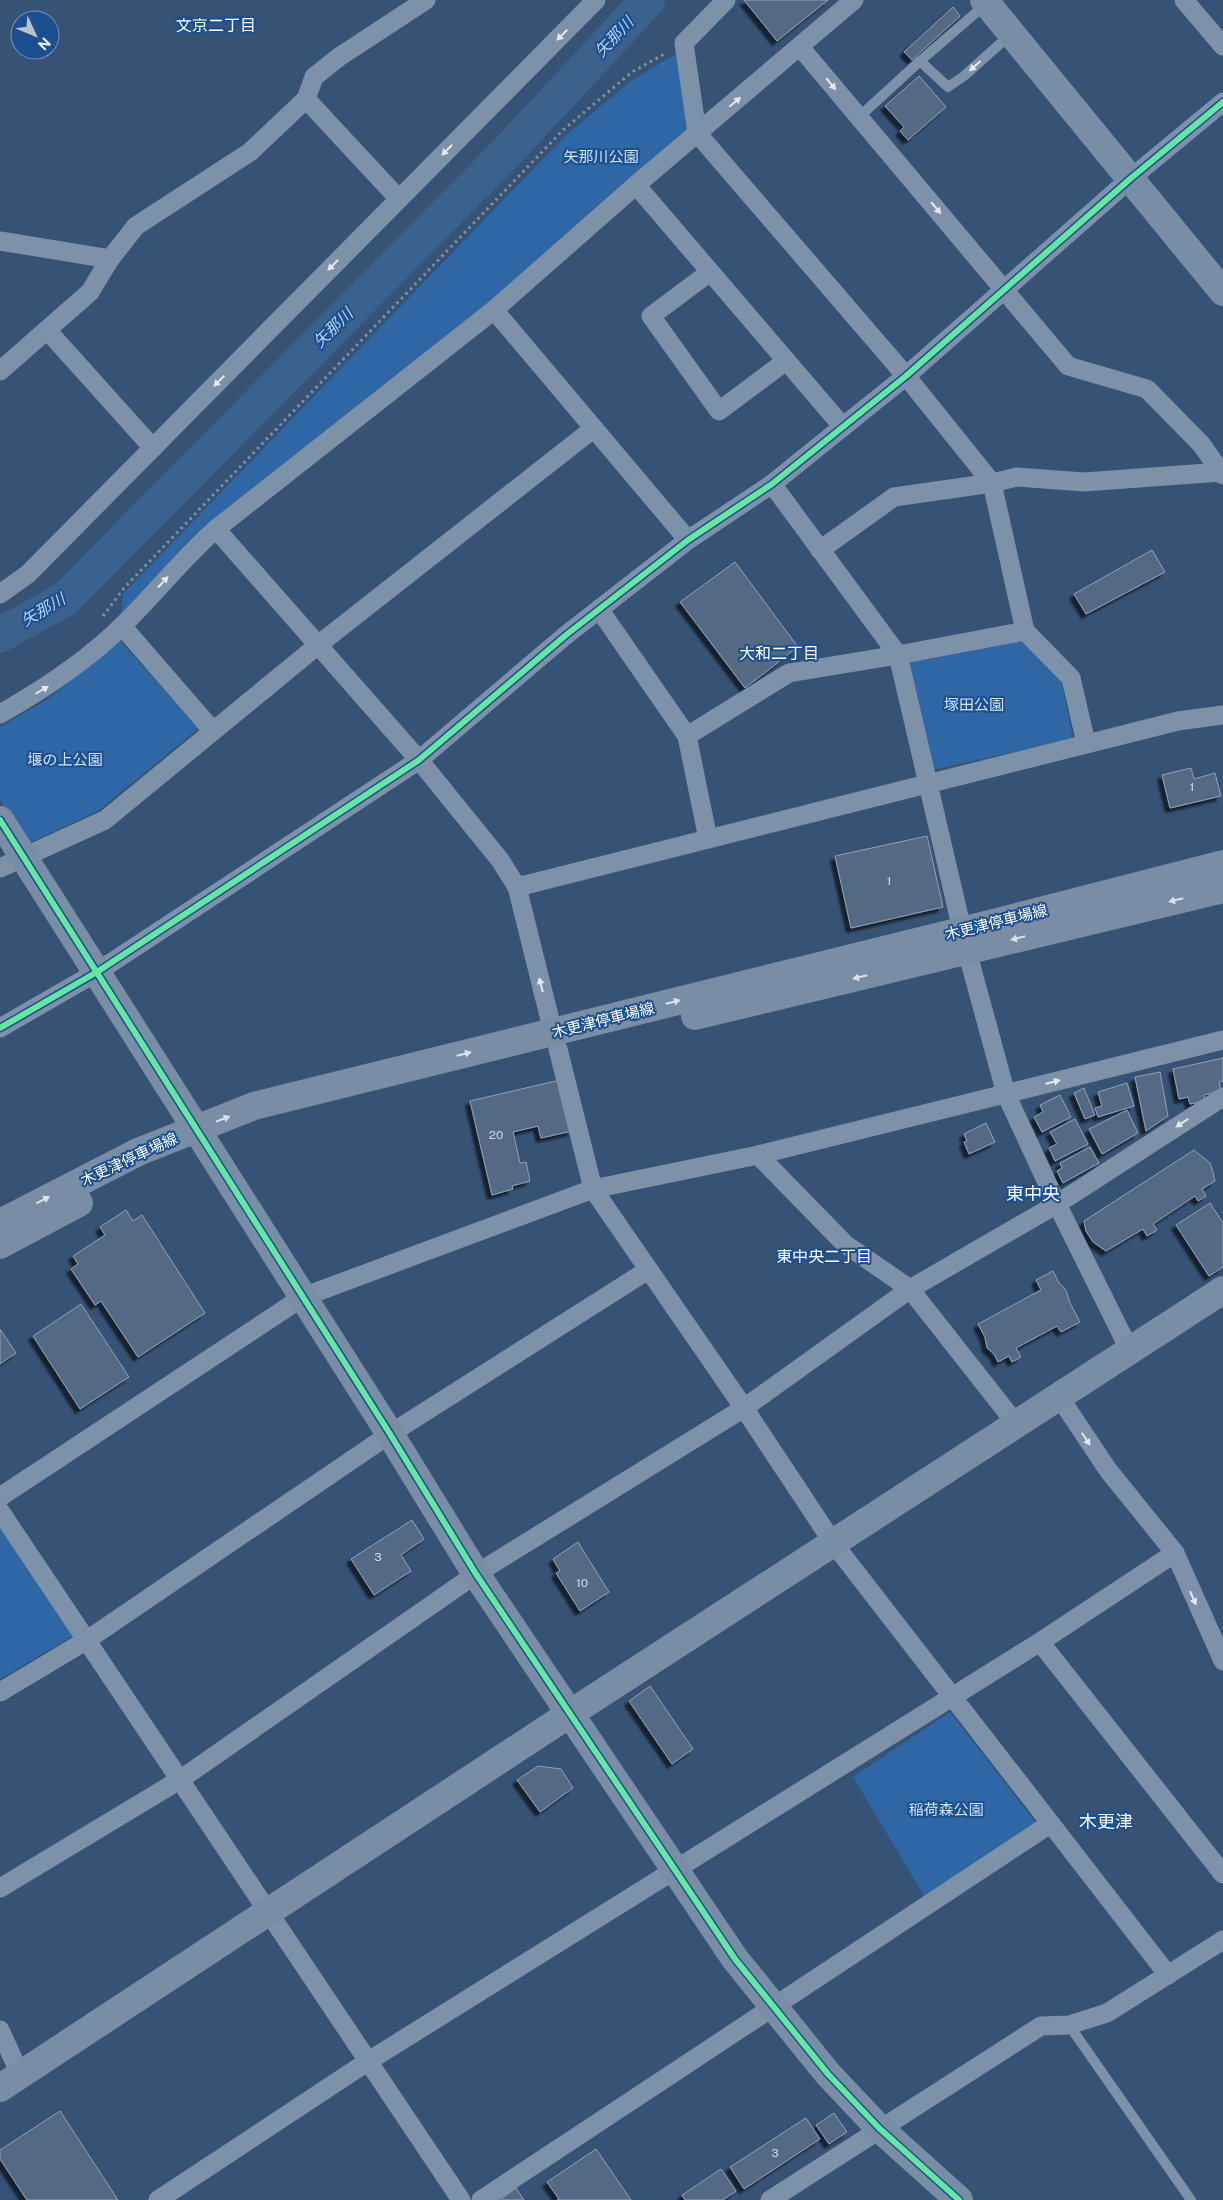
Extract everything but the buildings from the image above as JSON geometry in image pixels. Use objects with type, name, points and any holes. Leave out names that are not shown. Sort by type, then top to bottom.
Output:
[{"type":"street","points":[[0,372],[90,292],[110,260],[136,226],[250,152],[306,99],[314,77],[426,0]]},
{"type":"street","points":[[0,594],[28,574],[596,0]]},
{"type":"street","points":[[726,0],[684,43],[697,133],[906,376],[992,483],[1025,630],[1071,678],[1086,743]]},
{"type":"street","points":[[0,714],[51,685],[122,626],[196,547],[216,529],[494,310],[636,185],[854,0]]},
{"type":"street","points":[[1184,0],[1223,46]]},
{"type":"street","points":[[985,2],[1223,292]]},
{"type":"street","points":[[800,47],[1068,366],[1147,389],[1201,444],[1222,474]]},
{"type":"street","points":[[306,99],[398,198]]},
{"type":"street","points":[[0,1028],[97,972],[419,760],[598,609],[688,540],[772,484],[906,376],[1130,179],[1223,102]]},
{"type":"street","points":[[636,185],[843,427]]},
{"type":"street","points":[[0,241],[110,260]]},
{"type":"street","points":[[710,272],[651,316],[719,411],[786,360]]},
{"type":"street","points":[[494,310],[688,540]]},
{"type":"street","points":[[47,330],[153,448]]},
{"type":"street","points":[[12,863],[105,820],[318,645],[593,429]]},
{"type":"street","points":[[820,550],[894,497],[992,483],[1016,477],[1084,482],[1222,474]]},
{"type":"street","points":[[772,484],[898,655],[964,941],[1006,1094],[1057,1204],[1130,1352]]},
{"type":"street","points":[[216,529],[419,760],[500,860],[517,886],[593,1189],[744,1408],[834,1544],[1168,1975]]},
{"type":"street","points":[[598,609],[687,736],[708,838]]},
{"type":"street","points":[[122,626],[213,731]]},
{"type":"street","points":[[687,736],[789,673],[898,655],[1025,630]]},
{"type":"street","points":[[517,886],[1086,743],[1178,721],[1223,715]]},
{"type":"street","points":[[0,820],[12,863],[97,972],[200,1137],[304,1297],[476,1574],[735,1959],[828,2074],[879,2128],[960,2200]]},
{"type":"street","name":"木更津停車場線","points":[[964,941],[1223,864]]},
{"type":"street","name":"木更津停車場線","points":[[0,1244],[152,1166],[254,1106],[555,1041],[964,941],[1223,889]]},
{"type":"street","points":[[0,1497],[304,1297],[593,1189],[758,1155],[1223,1040]]},
{"type":"street","points":[[0,1888],[181,1779],[476,1574],[744,1408],[910,1289],[1057,1204],[1223,1097]]},
{"type":"street","name":"木更津停車場線","points":[[0,1223],[138,1152],[200,1137]]},
{"type":"street","points":[[758,1155],[845,1244],[910,1289],[1017,1425]]},
{"type":"street","points":[[0,1692],[87,1640],[390,1434],[648,1270]]},
{"type":"street","points":[[0,2030],[10,2081],[571,1713],[1060,1398],[1223,1290]]},
{"type":"street","points":[[1060,1398],[1108,1470],[1175,1552],[1223,1661]]},
{"type":"street","points":[[0,1511],[461,2200]]},
{"type":"street","points":[[158,2200],[368,2062],[1040,1642],[1175,1552]]},
{"type":"street","points":[[1040,1642],[1223,1874]]},
{"type":"street","points":[[481,2200],[1050,1824]]},
{"type":"street","points":[[770,2200],[879,2128],[1041,2026],[1069,2025],[1107,2013],[1223,1940]]},
{"type":"lane","points":[[859,117],[985,2]]},
{"type":"lane","points":[[920,60],[948,87],[964,76],[1012,34]]},
{"type":"lane","points":[[1069,2025],[1191,2200]]},
{"type":"path","points":[[101,618],[124,588],[563,130],[632,72],[684,43]]},
{"type":"green space","name":"矢那川公園","points":[[681,51],[690,132],[121,623],[123,594],[565,136],[631,81]]},
{"type":"green space","name":"塚田公園","points":[[1023,639],[1062,683],[1073,739],[932,770],[904,659]]},
{"type":"green space","name":"堰の上公園","points":[[119,640],[199,728],[98,811],[25,845],[0,799],[0,727],[48,699]]},
{"type":"green space","points":[[0,1522],[75,1635],[0,1679]]},
{"type":"green space","name":"稲荷森公園","points":[[950,1712],[1037,1824],[926,1899],[853,1777]]},
{"type":"waterway","name":"矢那川","points":[[0,635],[65,599],[505,154],[648,0]]},
{"type":"cycle path","points":[[0,1028],[97,972],[419,760],[566,635],[688,540],[772,484],[906,376],[1130,179],[1223,102]]},
{"type":"cycle path","points":[[0,820],[390,1434],[476,1574],[735,1959],[828,2074],[879,2128],[959,2200]]},
{"type":"district","name":"文京二丁目","points":[[216,25]]},
{"type":"district","name":"大和二丁目","points":[[779,653]]},
{"type":"district","name":"東中央","points":[[1033,1193]]},
{"type":"district","name":"東中央二丁目","points":[[824,1256]]},
{"type":"district","name":"木更津","points":[[1106,1821]]}]
